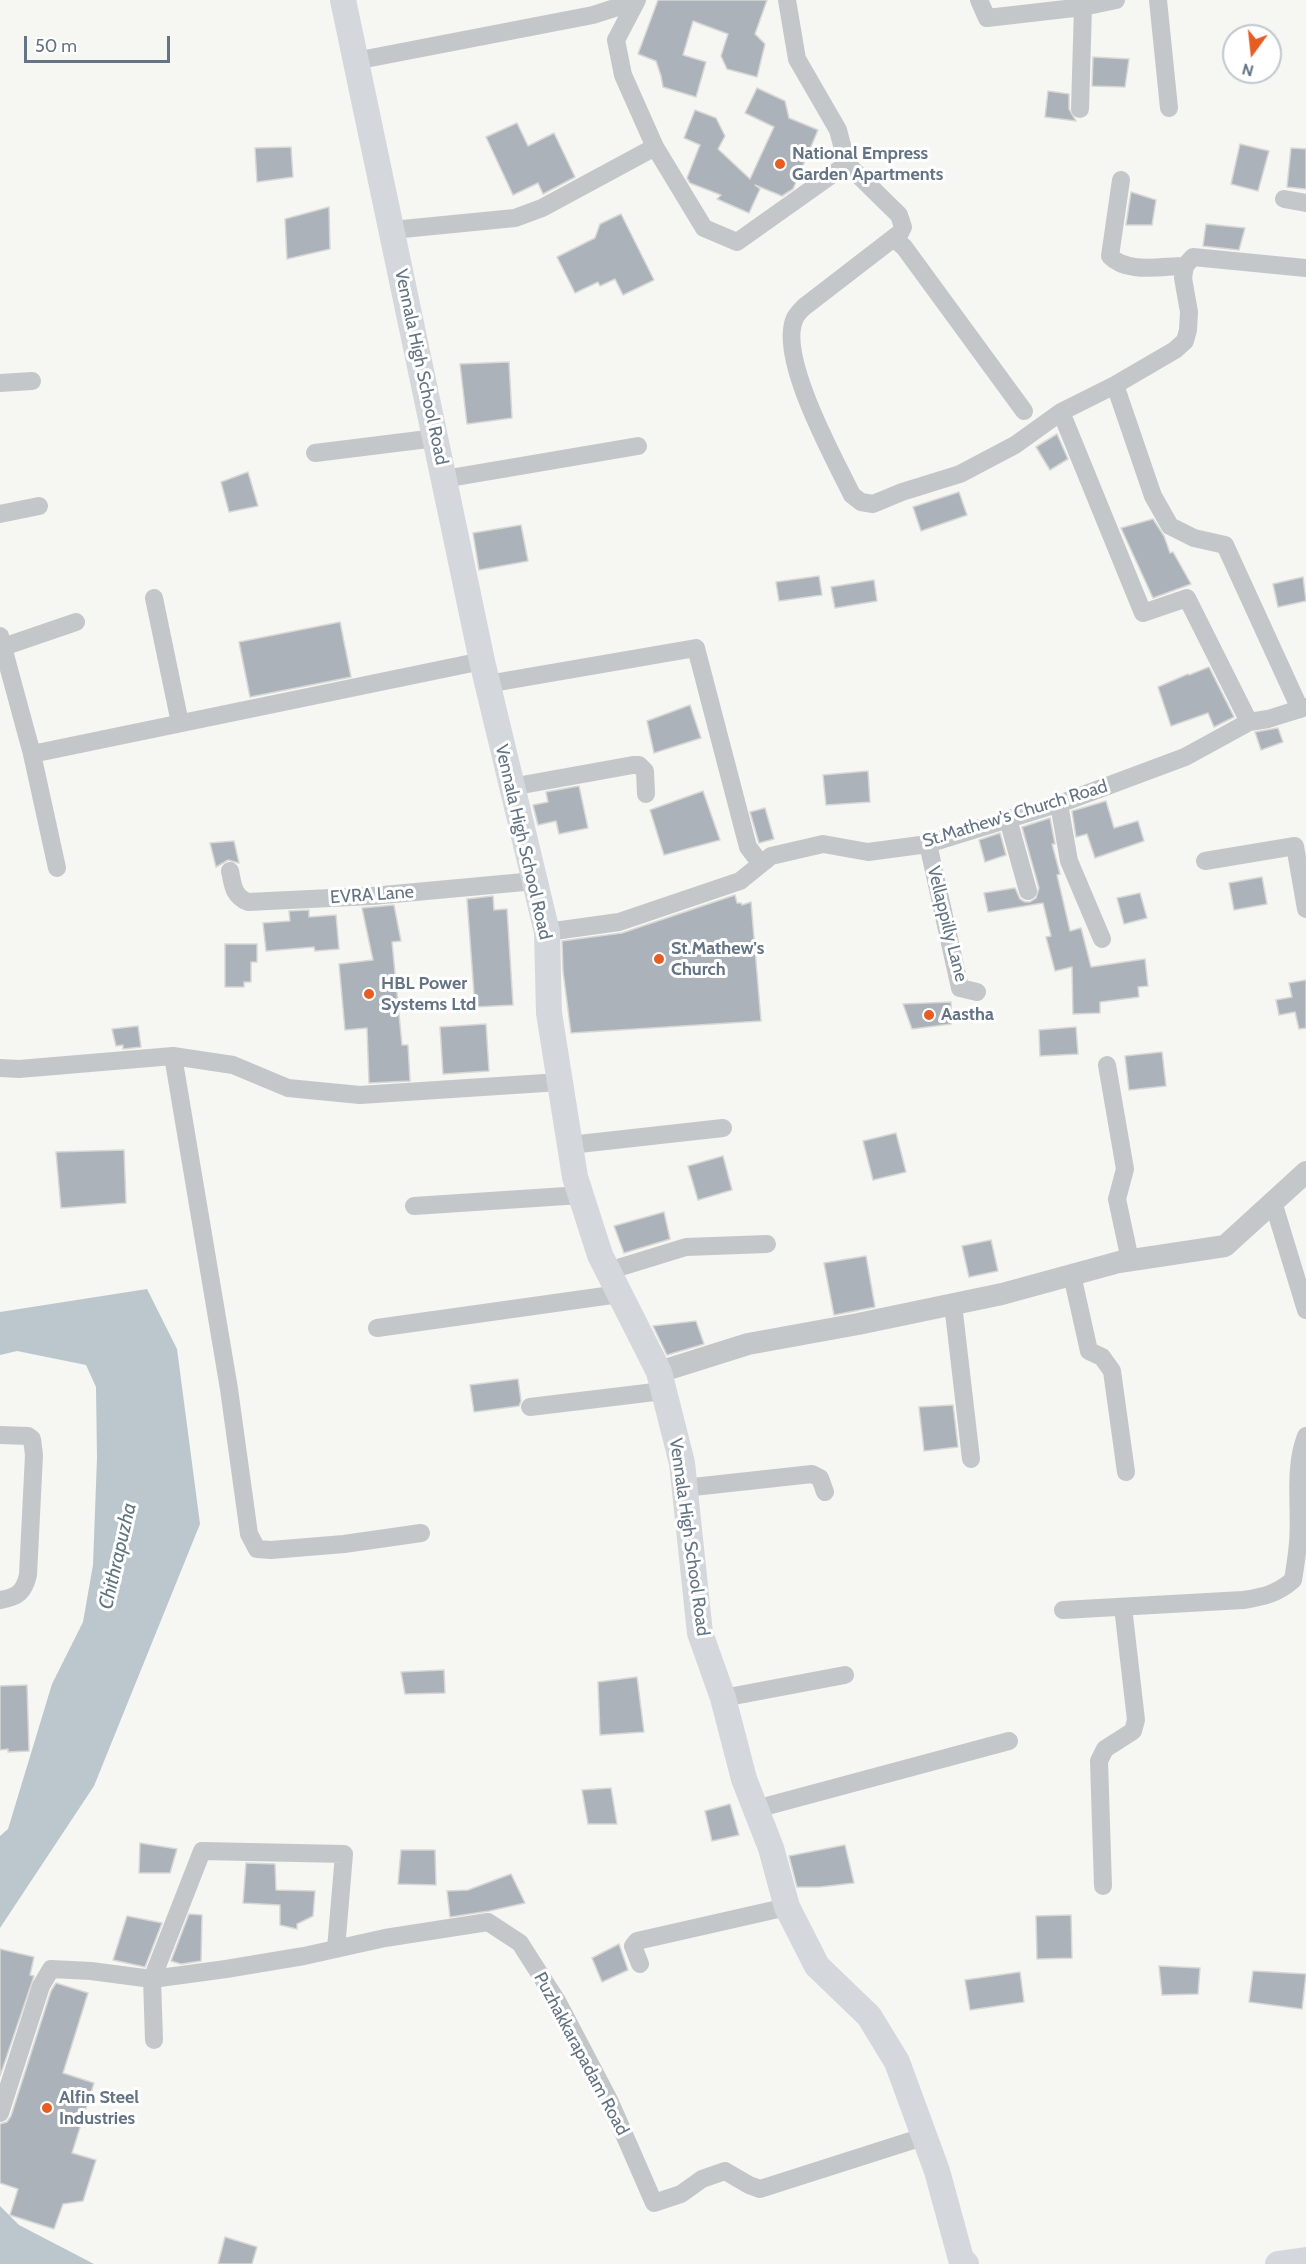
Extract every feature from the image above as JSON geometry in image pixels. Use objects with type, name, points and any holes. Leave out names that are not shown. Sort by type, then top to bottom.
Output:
[{"type":"main road","name":"Vennala High School Road","points":[[343,0],[484,673],[547,932],[549,1013],[575,1177],[600,1255],[661,1381],[682,1463],[700,1633],[723,1698],[744,1779],[771,1848],[787,1907],[817,1966],[869,2016],[897,2062],[926,2136],[961,2259],[966,2264]]},
{"type":"main road","points":[[1278,2264],[1306,2259]]},
{"type":"street","points":[[355,61],[593,15],[621,6],[619,0]]},
{"type":"street","points":[[637,0],[616,40],[623,75],[656,147],[704,228],[737,242],[847,164]]},
{"type":"street","points":[[787,0],[797,59],[838,130],[847,164],[899,215],[903,227],[900,233],[804,307],[795,318],[792,334],[798,377],[852,495],[861,502],[873,504],[902,492],[960,474],[1016,445],[1061,412],[1115,385],[1175,350],[1185,341],[1188,330],[1189,312],[1183,278],[1185,266],[1193,257],[1306,268]]},
{"type":"street","points":[[979,0],[987,18],[1083,7],[1116,0]]},
{"type":"street","points":[[1158,0],[1169,108]]},
{"type":"street","points":[[1080,109],[1083,7]]},
{"type":"street","points":[[392,230],[515,218],[542,208],[656,147]]},
{"type":"street","points":[[1121,180],[1110,256],[1118,264],[1130,267],[1185,266]]},
{"type":"street","points":[[1284,199],[1306,202]]},
{"type":"street","points":[[893,238],[904,247],[1024,411]]},
{"type":"street","points":[[0,383],[32,381]]},
{"type":"street","points":[[1115,385],[1153,496],[1170,526],[1194,538],[1225,545],[1303,708]]},
{"type":"street","points":[[1061,412],[1143,613],[1187,598],[1249,722]]},
{"type":"street","points":[[315,453],[436,438]]},
{"type":"street","points":[[444,479],[638,446]]},
{"type":"street","points":[[0,514],[39,506]]},
{"type":"street","points":[[154,598],[180,723]]},
{"type":"street","points":[[57,868],[32,754],[1,641],[76,622]]},
{"type":"street","points":[[32,754],[180,723],[484,673],[696,648],[748,848],[761,864]]},
{"type":"street","name":"St.Mathew's Church Road","points":[[547,932],[619,922],[740,881],[771,856],[823,844],[868,852],[928,844],[1059,804],[1185,757],[1249,722],[1268,719],[1303,708]]},
{"type":"street","points":[[511,787],[639,765],[645,771],[646,794]]},
{"type":"street","points":[[1059,804],[1069,861],[1102,939]]},
{"type":"street","points":[[1008,819],[1028,891]]},
{"type":"street","name":"Vellappilly Lane","points":[[928,844],[960,988],[977,992]]},
{"type":"street","points":[[1205,861],[1295,846],[1306,909]]},
{"type":"street","name":"EVRA Lane","points":[[230,871],[235,893],[240,899],[248,902],[372,896],[535,881]]},
{"type":"street","points":[[0,1068],[20,1069],[173,1056],[233,1065],[288,1088],[360,1095],[560,1082]]},
{"type":"street","points":[[173,1056],[229,1389],[249,1534],[257,1549],[271,1550],[344,1544],[421,1533]]},
{"type":"street","points":[[1107,1065],[1125,1169],[1118,1199],[1130,1260]]},
{"type":"street","points":[[570,1145],[723,1128]]},
{"type":"street","points":[[530,1407],[661,1381],[748,1344],[1002,1294],[1130,1260],[1225,1246],[1306,1172]]},
{"type":"street","points":[[414,1206],[581,1195]]},
{"type":"street","points":[[1273,1202],[1306,1310]]},
{"type":"street","points":[[608,1271],[686,1247],[767,1244]]},
{"type":"street","points":[[1072,1275],[1089,1351],[1102,1357],[1112,1371],[1126,1473]]},
{"type":"street","points":[[377,1328],[619,1294]]},
{"type":"street","points":[[953,1304],[971,1459]]},
{"type":"street","points":[[0,1435],[28,1436],[32,1439],[34,1455],[29,1567],[26,1584],[20,1594],[14,1598],[0,1600]]},
{"type":"street","points":[[1063,1610],[1243,1600],[1270,1596],[1293,1580],[1298,1543],[1299,1467],[1306,1436]]},
{"type":"street","points":[[684,1488],[812,1474],[820,1478],[825,1492]]},
{"type":"street","points":[[1103,1886],[1099,1761],[1105,1749],[1133,1731],[1136,1720],[1123,1607]]},
{"type":"street","points":[[723,1698],[845,1675]]},
{"type":"street","points":[[756,1809],[1009,1741]]},
{"type":"street","points":[[154,2040],[152,1979],[202,1851],[344,1854],[336,1949]]},
{"type":"street","points":[[640,1964],[633,1946],[637,1941],[787,1907]]},
{"type":"street","name":"Puzhakkarapadam Road","points":[[0,2114],[41,1986],[51,1969],[91,1971],[152,1979],[226,1969],[385,1938],[488,1922],[520,1943],[557,2001],[610,2102],[654,2203],[681,2194],[702,2179],[725,2170],[760,2189],[926,2136]]},
{"type":"water","name":"Chithrapuzha","points":[[147,1289],[177,1349],[200,1524],[94,1786],[0,1928],[0,1836],[8,1829],[52,1684],[83,1622],[93,1565],[97,1458],[96,1387],[86,1365],[17,1351],[0,1355],[0,1312]]},
{"type":"water","points":[[0,2206],[19,2225],[94,2264],[0,2264]]},
{"type":"building","points":[[658,0],[767,0],[755,34],[765,44],[757,77],[727,69],[721,56],[728,34],[693,21],[683,55],[706,62],[696,97],[663,87],[656,61],[638,54]]},
{"type":"building","points":[[1093,57],[1129,59],[1125,87],[1092,86]]},
{"type":"building","name":"National Empress Garden Apartments","points":[[757,88],[785,101],[789,118],[818,130],[793,189],[782,196],[755,185],[760,189],[749,213],[717,199],[721,195],[690,183],[687,178],[700,145],[684,138],[695,110],[716,118],[725,136],[718,149],[750,179],[774,127],[745,113]]},
{"type":"building","points":[[1048,91],[1069,94],[1069,109],[1076,121],[1045,117]]},
{"type":"building","points":[[517,123],[528,146],[554,133],[575,177],[543,194],[538,183],[513,195],[486,137]]},
{"type":"building","points":[[1240,144],[1269,151],[1258,191],[1231,184]]},
{"type":"building","points":[[291,147],[293,177],[257,182],[255,148]]},
{"type":"building","points":[[1291,148],[1306,149],[1306,189],[1287,187]]},
{"type":"building","points":[[1131,192],[1156,200],[1152,225],[1126,225]]},
{"type":"building","points":[[329,207],[330,249],[287,259],[285,219]]},
{"type":"building","points":[[621,214],[654,280],[623,295],[615,279],[600,286],[598,282],[575,293],[557,257],[595,238],[600,224]]},
{"type":"building","points":[[1206,224],[1245,228],[1239,250],[1203,246]]},
{"type":"building","points":[[509,362],[512,418],[467,424],[460,364]]},
{"type":"building","points":[[1057,434],[1068,459],[1050,470],[1036,447]]},
{"type":"building","points":[[248,472],[258,506],[229,512],[221,482]]},
{"type":"building","points":[[959,492],[967,515],[921,531],[913,507]]},
{"type":"building","points":[[1153,519],[1164,536],[1170,553],[1173,552],[1191,584],[1153,598],[1121,528]]},
{"type":"building","points":[[521,525],[528,561],[479,570],[473,533]]},
{"type":"building","points":[[819,576],[822,595],[779,601],[776,582]]},
{"type":"building","points":[[1303,577],[1306,601],[1278,607],[1273,584]]},
{"type":"building","points":[[874,580],[877,601],[835,608],[831,587]]},
{"type":"building","points":[[340,622],[351,677],[250,697],[239,642]]},
{"type":"building","points":[[1209,667],[1234,717],[1214,727],[1208,713],[1171,726],[1158,687]]},
{"type":"building","points":[[690,705],[701,738],[654,753],[647,721]]},
{"type":"building","points":[[1278,728],[1283,742],[1261,750],[1255,732]]},
{"type":"building","points":[[868,771],[870,802],[826,805],[823,775]]},
{"type":"building","points":[[579,786],[588,828],[559,834],[556,821],[538,825],[533,805],[548,802],[546,792]]},
{"type":"building","points":[[703,791],[720,840],[664,855],[650,810]]},
{"type":"building","points":[[1106,801],[1114,828],[1138,821],[1144,841],[1095,858],[1087,834],[1076,837],[1072,811]]},
{"type":"building","points":[[765,808],[774,839],[759,843],[750,812]]},
{"type":"building","points":[[1050,818],[1055,844],[1052,844],[1060,874],[1057,875],[1070,931],[1081,928],[1091,967],[1145,959],[1148,986],[1138,987],[1139,997],[1100,1002],[1100,1013],[1073,1014],[1072,967],[1055,971],[1046,937],[1051,936],[1043,903],[988,912],[984,893],[1015,888],[1020,899],[1025,902],[1036,898],[1039,888],[1022,827]]},
{"type":"building","points":[[1000,833],[1006,855],[985,862],[979,840]]},
{"type":"building","points":[[234,841],[239,863],[228,860],[216,867],[210,843]]},
{"type":"building","points":[[1262,877],[1267,904],[1234,910],[1229,883]]},
{"type":"building","points":[[1140,893],[1147,918],[1124,924],[1117,898]]},
{"type":"building","name":"St.Mathew's Church","points":[[735,895],[737,903],[742,905],[751,902],[761,1021],[571,1033],[563,971],[562,941],[622,933]]},
{"type":"building","points":[[493,896],[494,910],[507,909],[513,1005],[475,1007],[467,899]]},
{"type":"building","points":[[394,905],[401,941],[392,942],[402,1045],[408,1045],[410,1081],[369,1083],[367,1028],[345,1030],[339,964],[373,960],[362,908]]},
{"type":"building","points":[[309,910],[309,917],[336,915],[339,949],[315,951],[314,947],[266,951],[263,923],[290,921],[289,911]]},
{"type":"building","points":[[225,944],[257,944],[257,962],[251,962],[251,982],[244,982],[244,987],[225,987]]},
{"type":"building","points":[[1306,980],[1306,1028],[1299,1029],[1295,1012],[1279,1015],[1276,1000],[1292,997],[1289,983]]},
{"type":"building","name":"Aastha","points":[[951,1002],[951,1024],[912,1029],[903,1004]]},
{"type":"building","points":[[486,1024],[489,1071],[443,1074],[440,1027]]},
{"type":"building","points":[[138,1026],[141,1047],[123,1049],[123,1045],[116,1046],[112,1029]]},
{"type":"building","points":[[1076,1027],[1078,1054],[1040,1056],[1039,1030]]},
{"type":"building","points":[[1162,1052],[1166,1086],[1129,1090],[1125,1056]]},
{"type":"building","points":[[896,1133],[906,1172],[873,1180],[863,1141]]},
{"type":"building","points":[[124,1150],[126,1203],[61,1208],[56,1152]]},
{"type":"building","points":[[723,1156],[732,1190],[698,1200],[688,1166]]},
{"type":"building","points":[[664,1212],[670,1239],[624,1253],[614,1226]]},
{"type":"building","points":[[991,1240],[998,1271],[969,1277],[962,1246]]},
{"type":"building","points":[[866,1256],[875,1307],[834,1315],[824,1263]]},
{"type":"building","points":[[696,1321],[704,1344],[667,1355],[653,1326]]},
{"type":"building","points":[[518,1379],[521,1401],[519,1406],[474,1412],[470,1385]]},
{"type":"building","points":[[953,1405],[958,1447],[924,1451],[919,1407]]},
{"type":"building","points":[[444,1670],[445,1693],[405,1694],[401,1672]]},
{"type":"building","points":[[637,1677],[644,1732],[600,1735],[598,1682]]},
{"type":"building","points":[[27,1685],[29,1751],[0,1750],[0,1686]]},
{"type":"building","points":[[611,1788],[617,1824],[588,1824],[582,1790]]},
{"type":"building","points":[[730,1804],[739,1835],[712,1841],[705,1811]]},
{"type":"building","points":[[140,1843],[177,1849],[170,1873],[139,1873]]},
{"type":"building","points":[[845,1845],[854,1883],[797,1887],[789,1856]]},
{"type":"building","points":[[401,1850],[435,1850],[436,1885],[398,1884]]},
{"type":"building","points":[[246,1863],[275,1864],[276,1890],[315,1891],[313,1916],[297,1924],[297,1929],[280,1925],[280,1905],[243,1903]]},
{"type":"building","points":[[511,1874],[525,1903],[450,1917],[447,1891],[468,1890]]},
{"type":"building","points":[[189,1914],[202,1915],[201,1961],[181,1964],[171,1961]]},
{"type":"building","points":[[1071,1915],[1072,1958],[1037,1959],[1036,1916]]},
{"type":"building","points":[[127,1916],[162,1923],[145,1967],[113,1960]]},
{"type":"building","points":[[619,1944],[628,1970],[602,1982],[592,1958]]},
{"type":"building","name":"Alfin Steel Industries","points":[[0,1949],[34,1957],[30,1975],[34,1976],[0,2076]]},
{"type":"building","points":[[1159,1966],[1200,1968],[1198,1994],[1162,1995]]},
{"type":"building","points":[[1253,1971],[1306,1974],[1302,2009],[1249,2002]]},
{"type":"building","points":[[1020,1972],[1024,2002],[970,2010],[965,1980]]},
{"type":"building","name":"Alfin Steel Industries","points":[[56,1983],[88,1993],[63,2073],[94,2083],[72,2153],[96,2160],[83,2201],[63,2204],[54,2229],[10,2215],[18,2189],[0,2183],[0,2124],[7,2122],[11,2116],[51,1991]]},
{"type":"building","points":[[225,2237],[257,2247],[252,2264],[218,2264]]},
{"type":"place","name":"National Empress Garden Apartments","points":[[780,164]]},
{"type":"place","name":"St.Mathew's Church","points":[[659,959]]},
{"type":"place","name":"HBL Power Systems Ltd","points":[[369,994]]},
{"type":"place","name":"Aastha","points":[[929,1015]]},
{"type":"place","name":"Alfin Steel Industries","points":[[47,2108]]}]
